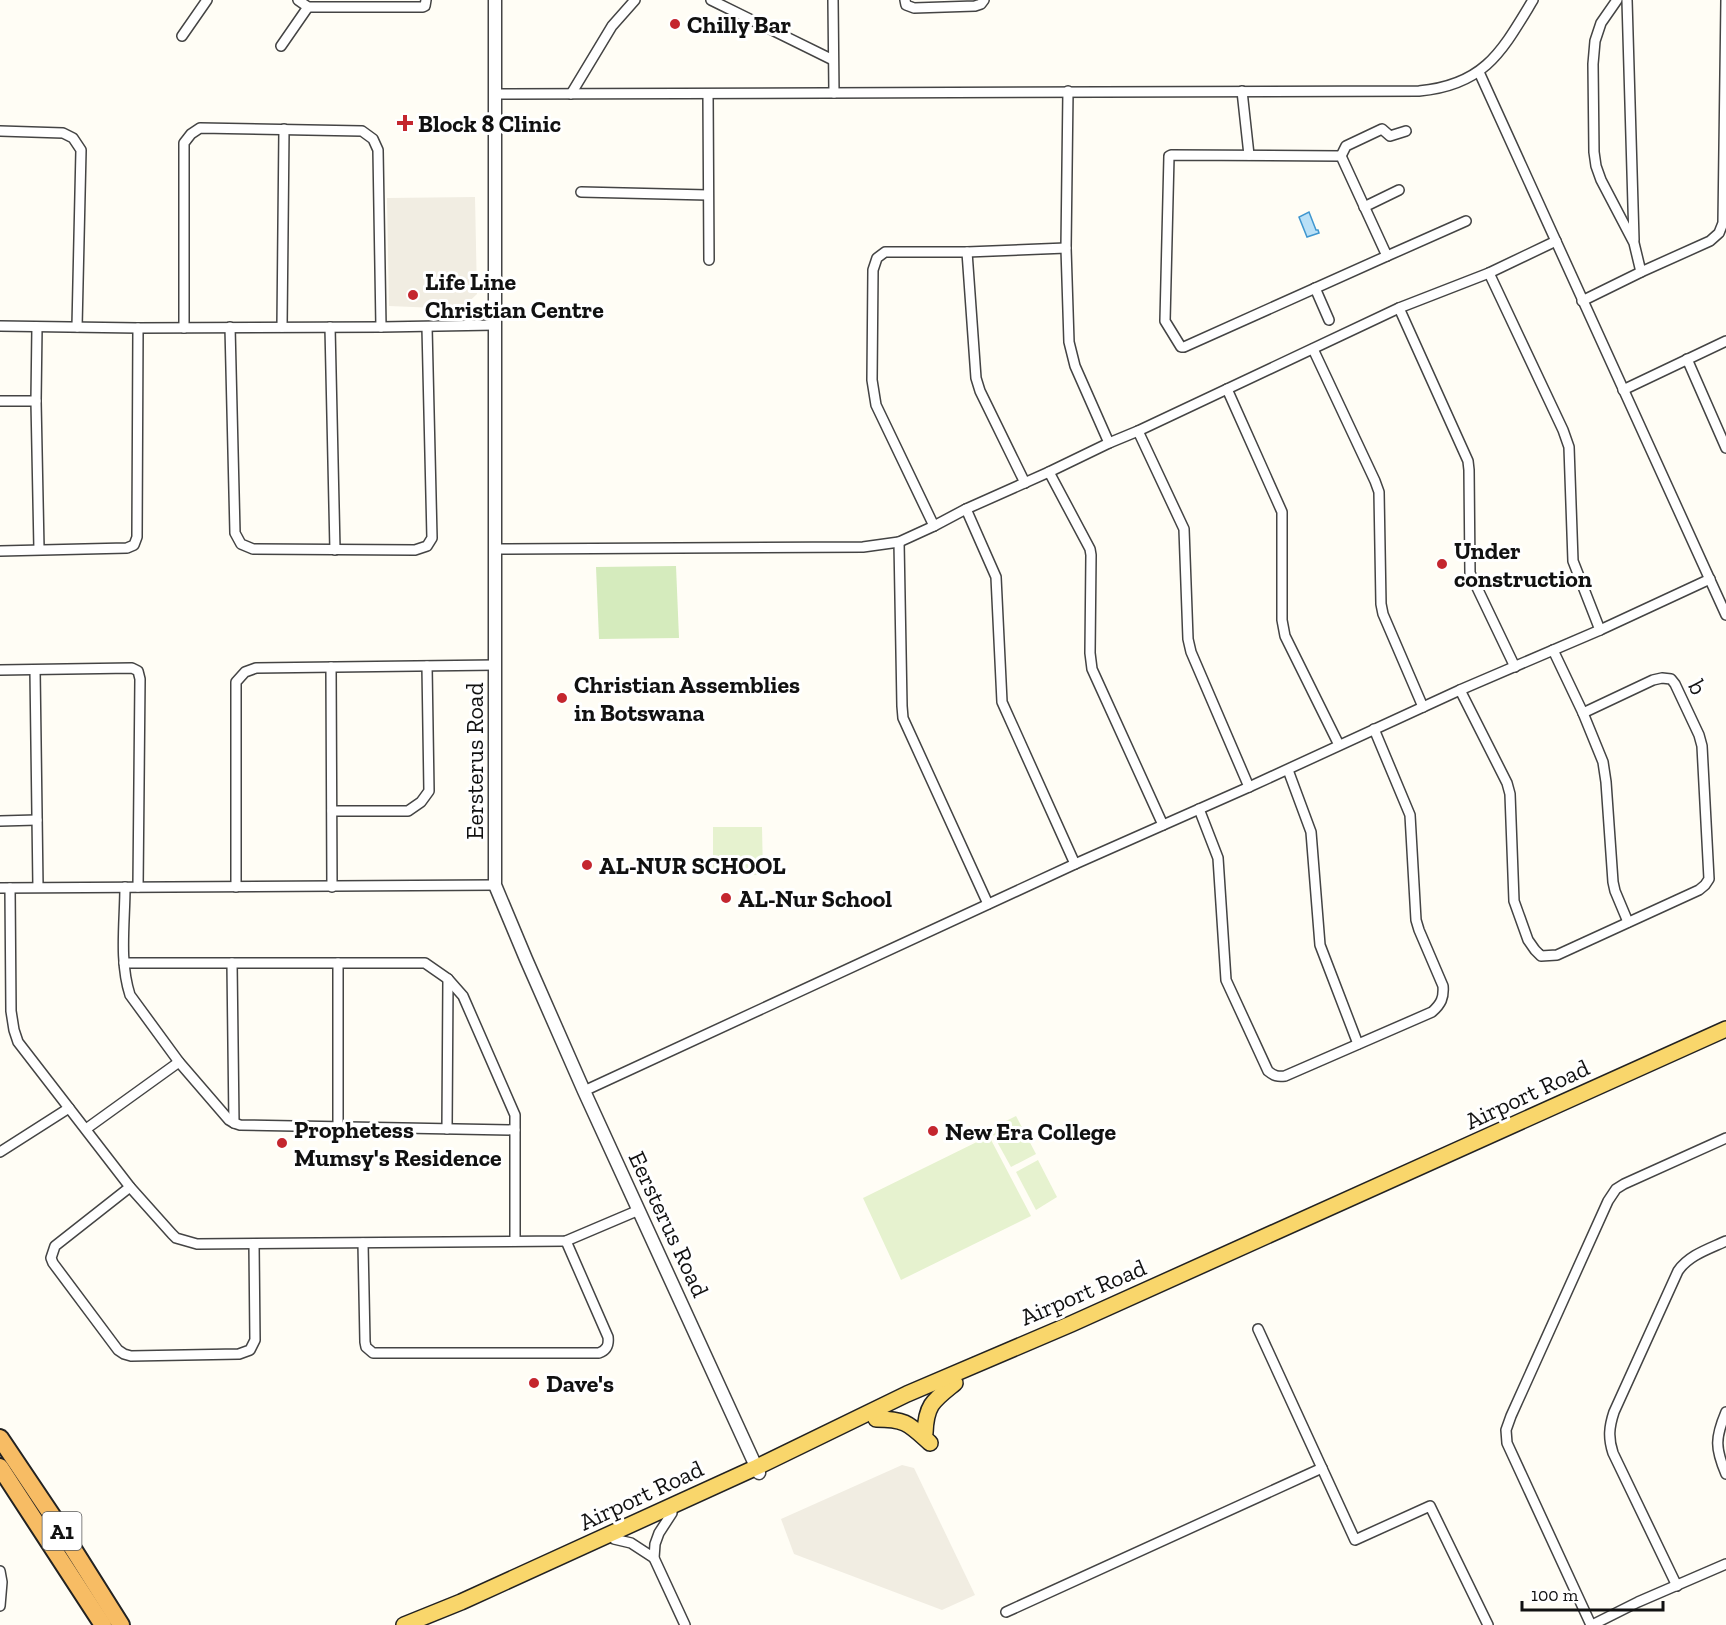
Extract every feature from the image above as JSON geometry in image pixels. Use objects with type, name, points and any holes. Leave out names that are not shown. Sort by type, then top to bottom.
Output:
[{"type":"highway","name":"A1","points":[[0,1438],[121,1625]]},
{"type":"highway","name":"A1","points":[[0,1467],[103,1625]]},
{"type":"main road","name":"Airport Road","points":[[462,1605],[758,1470],[907,1394],[1071,1324],[1726,1029]]},
{"type":"main road","points":[[404,1625],[462,1605],[672,1513],[758,1470],[1025,1352],[1071,1324]]},
{"type":"main road","points":[[876,1419],[903,1421],[927,1438],[927,1416],[932,1404],[955,1383]]},
{"type":"main road","points":[[426,1625],[462,1605]]},
{"type":"street","points":[[182,36],[207,0]]},
{"type":"street","points":[[298,0],[308,7],[423,7],[426,0]]},
{"type":"street","name":"Eersterus Road","points":[[495,0],[495,885],[584,1091],[758,1470]]},
{"type":"street","points":[[571,94],[612,26],[635,0]]},
{"type":"street","points":[[711,0],[833,60]]},
{"type":"street","points":[[833,0],[834,93]]},
{"type":"street","points":[[904,0],[906,5],[914,9],[975,6],[984,0]]},
{"type":"street","points":[[495,94],[1433,90],[1460,82],[1490,63],[1503,49],[1533,0]]},
{"type":"street","points":[[1617,0],[1601,23],[1594,40],[1594,152],[1601,180],[1634,243]]},
{"type":"street","points":[[1627,0],[1634,243],[1641,272]]},
{"type":"street","points":[[1582,301],[1710,242],[1719,233],[1723,223],[1726,0]]},
{"type":"street","points":[[281,46],[308,7]]},
{"type":"street","points":[[1479,72],[1726,615]]},
{"type":"street","points":[[1242,91],[1249,155]]},
{"type":"street","points":[[1068,92],[1066,248],[1069,342],[1074,366],[1109,443]]},
{"type":"street","points":[[708,94],[709,260]]},
{"type":"street","points":[[184,328],[184,143],[200,128],[362,131],[373,139],[378,150],[381,327]]},
{"type":"street","points":[[282,327],[284,129]]},
{"type":"street","points":[[1341,156],[1346,146],[1382,129],[1390,136],[1406,131]]},
{"type":"street","points":[[0,131],[63,133],[74,138],[81,150],[77,327]]},
{"type":"street","points":[[1341,156],[1169,156],[1166,324],[1181,347],[1466,220]]},
{"type":"street","points":[[1341,156],[1387,256]]},
{"type":"street","points":[[1364,207],[1400,190]]},
{"type":"street","points":[[581,192],[708,195]]},
{"type":"street","points":[[495,549],[863,547],[899,542],[1399,308],[1489,273],[1556,241]]},
{"type":"street","points":[[934,526],[876,405],[872,380],[873,270],[877,258],[885,252],[967,252],[1066,248]]},
{"type":"street","points":[[967,252],[975,378],[1025,483]]},
{"type":"street","points":[[1489,273],[1569,447],[1573,561],[1600,630]]},
{"type":"street","points":[[1316,288],[1329,320]]},
{"type":"street","points":[[1399,308],[1468,461],[1470,470],[1470,573],[1515,666]]},
{"type":"street","points":[[0,326],[184,328],[495,325]]},
{"type":"street","points":[[37,327],[39,549]]},
{"type":"street","points":[[230,327],[235,533],[241,543],[253,549],[416,550],[427,546],[432,538],[427,327]]},
{"type":"street","points":[[330,327],[335,550]]},
{"type":"street","points":[[0,551],[127,548],[134,545],[137,537],[138,328]]},
{"type":"street","points":[[1623,390],[1726,341]]},
{"type":"street","points":[[1313,350],[1379,492],[1383,614],[1423,707]]},
{"type":"street","points":[[1687,359],[1726,448]]},
{"type":"street","points":[[1227,389],[1282,512],[1282,620],[1285,636],[1339,746]]},
{"type":"street","points":[[0,401],[36,401]]},
{"type":"street","points":[[1138,431],[1182,521],[1189,645],[1249,787]]},
{"type":"street","points":[[1050,472],[1090,549],[1092,669],[1162,825]]},
{"type":"street","points":[[966,509],[996,577],[1002,702],[1074,864]]},
{"type":"street","points":[[899,542],[903,718],[988,904]]},
{"type":"street","points":[[584,1091],[1074,864],[1710,579]]},
{"type":"street","points":[[1460,690],[1507,783],[1510,794],[1514,901],[1528,940],[1541,956],[1557,955],[1628,922],[1613,882],[1603,762],[1553,650]]},
{"type":"street","points":[[236,887],[236,682],[245,672],[256,668],[496,665]]},
{"type":"street","points":[[332,811],[408,812],[421,802],[429,791],[427,666]]},
{"type":"street","points":[[331,667],[332,887]]},
{"type":"street","points":[[0,670],[132,668],[138,671],[140,679],[138,887]]},
{"type":"street","points":[[35,670],[38,887]]},
{"type":"street","name":"b","points":[[1583,713],[1653,680],[1671,679],[1699,735],[1702,746],[1709,879],[1699,890],[1628,922]]},
{"type":"street","points":[[1199,809],[1218,858],[1226,980],[1268,1071],[1272,1075],[1285,1076],[1432,1012],[1440,1005],[1444,994],[1443,986],[1416,920],[1410,815],[1374,729]]},
{"type":"street","points":[[1288,770],[1311,832],[1320,945],[1358,1044]]},
{"type":"street","points":[[0,821],[37,820]]},
{"type":"street","points":[[495,885],[5,888],[14,1030],[18,1041],[130,1187],[176,1238],[197,1244],[566,1241],[639,1210]]},
{"type":"street","points":[[125,887],[124,963],[130,995],[179,1062],[234,1124],[515,1130]]},
{"type":"street","points":[[124,963],[425,963],[448,979],[463,996],[515,1115],[515,1241]]},
{"type":"street","points":[[232,963],[234,1124]]},
{"type":"street","points":[[338,963],[338,1128]]},
{"type":"street","points":[[0,965],[10,965]]},
{"type":"street","points":[[447,1129],[448,979]]},
{"type":"street","points":[[86,1129],[179,1062]]},
{"type":"street","points":[[0,1152],[69,1108]]},
{"type":"street","points":[[1726,1138],[1616,1189],[1603,1211],[1506,1430],[1507,1443],[1591,1625],[1726,1564]]},
{"type":"street","points":[[130,1187],[55,1246],[51,1258],[118,1350],[124,1354],[131,1356],[239,1354],[250,1350],[255,1340],[255,1244]]},
{"type":"street","points":[[363,1243],[365,1342],[366,1347],[373,1353],[599,1353],[607,1347],[608,1337],[566,1241]]},
{"type":"street","points":[[1677,1586],[1613,1453],[1609,1440],[1610,1425],[1678,1271],[1692,1257],[1726,1241]]},
{"type":"street","points":[[1258,1329],[1355,1540],[1430,1506],[1488,1625]]},
{"type":"street","points":[[1725,1468],[1718,1455],[1717,1440],[1726,1412]]},
{"type":"street","points":[[1006,1612],[1322,1468]]},
{"type":"street","points":[[672,1513],[659,1533],[654,1558],[685,1625]]},
{"type":"street","points":[[614,1539],[631,1543],[654,1558]]},
{"type":"street","points":[[0,1571],[2,1582],[0,1606]]},
{"type":"green space","points":[[676,566],[679,638],[599,639],[596,567]]},
{"type":"green space","points":[[713,827],[762,827],[763,875],[713,875]]},
{"type":"green space","points":[[1016,1116],[1036,1154],[1011,1167],[990,1129]]},
{"type":"green space","points":[[989,1136],[1031,1216],[901,1280],[863,1198]]},
{"type":"green space","points":[[1038,1160],[1057,1197],[1036,1210],[1016,1172]]},
{"type":"shaded area","points":[[475,197],[477,294],[461,309],[389,306],[387,198]]},
{"type":"shaded area","points":[[902,1465],[914,1468],[975,1595],[942,1610],[794,1554],[781,1519]]},
{"type":"water","points":[[1309,212],[1319,233],[1307,237],[1299,217]]},
{"type":"place","name":"Chilly Bar","points":[[675,24]]},
{"type":"place","name":"Block 8 Clinic","points":[[405,123]]},
{"type":"place","name":"Life Line Christian Centre","points":[[413,295]]},
{"type":"place","name":"Under construction","points":[[1442,564]]},
{"type":"place","name":"Christian Assemblies in Botswana","points":[[562,698]]},
{"type":"place","name":"AL-NUR SCHOOL","points":[[587,865]]},
{"type":"place","name":"AL-Nur School","points":[[726,898]]},
{"type":"place","name":"New Era College","points":[[933,1131]]},
{"type":"place","name":"Prophetess Mumsy's Residence","points":[[282,1143]]},
{"type":"place","name":"Dave's","points":[[534,1383]]}]
